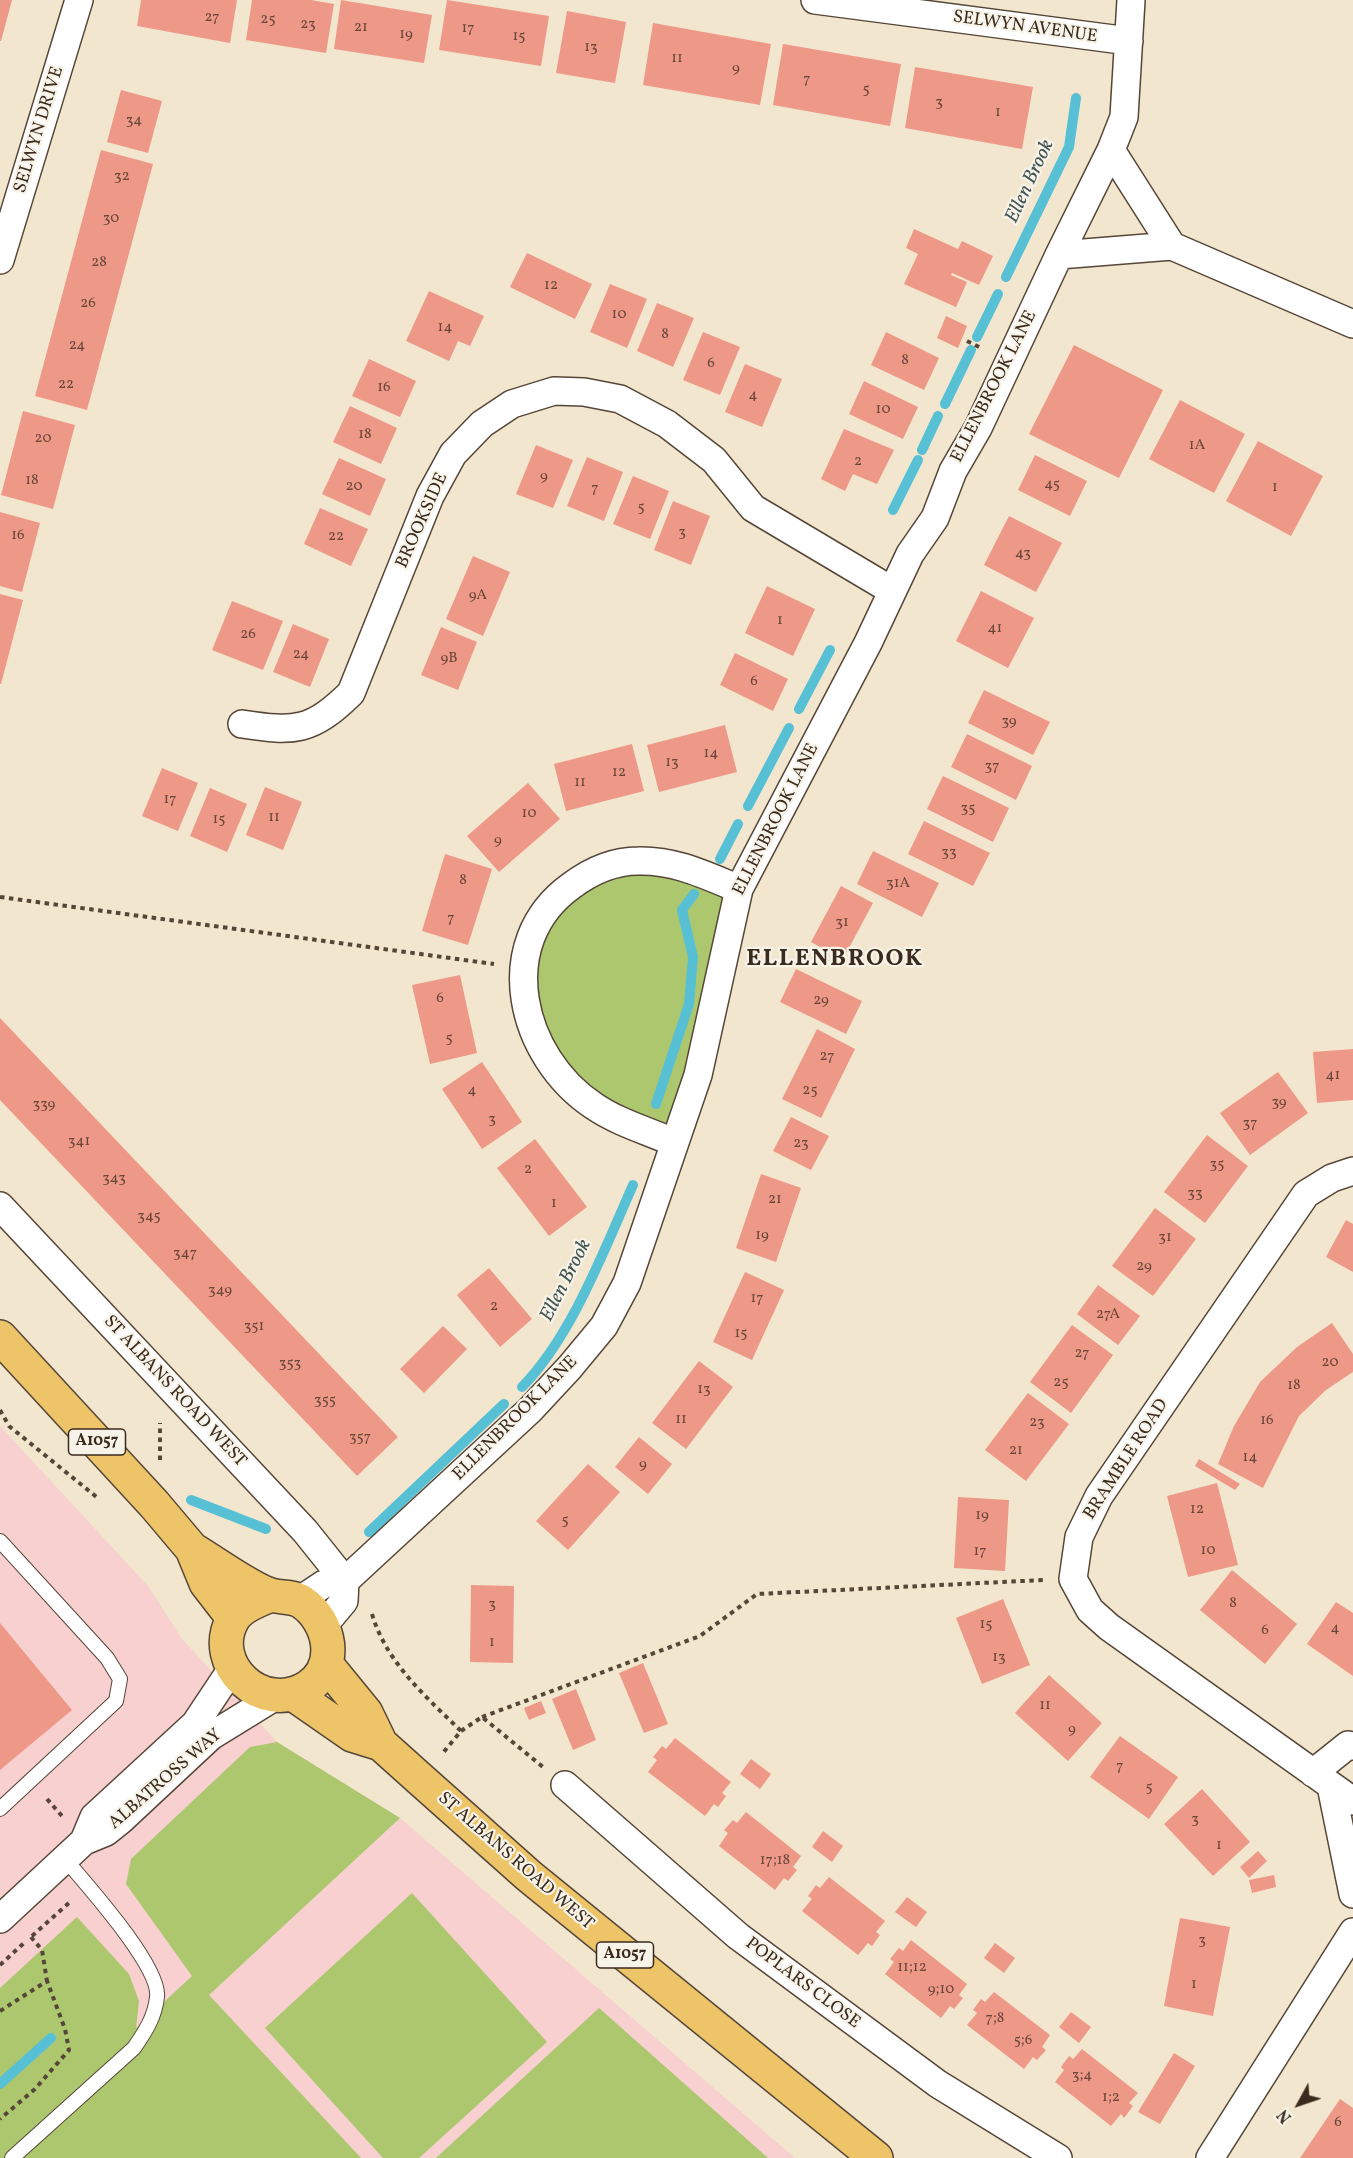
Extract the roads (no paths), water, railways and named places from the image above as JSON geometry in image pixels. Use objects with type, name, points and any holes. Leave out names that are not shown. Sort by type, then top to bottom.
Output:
[{"type":"main road","name":"A1057","points":[[0,1336],[154,1504],[192,1549],[206,1582],[233,1618]]},
{"type":"main road","name":"A1057","points":[[192,1549],[314,1612],[324,1625]]},
{"type":"main road","points":[[233,1667],[228,1647],[233,1618],[245,1607],[285,1598]]},
{"type":"main road","points":[[285,1695],[318,1679],[326,1664],[328,1648],[324,1625]]},
{"type":"main road","name":"ST ALBANS ROAD WEST","points":[[326,1664],[366,1713],[381,1744],[529,1876],[876,2158]]},
{"type":"main road","name":"ST ALBANS ROAD WEST","points":[[233,1667],[246,1686],[260,1693],[285,1695],[352,1735],[381,1744]]},
{"type":"street","name":"SELWYN DRIVE","points":[[0,260],[79,0]]},
{"type":"street","name":"SELWYN AVENUE","points":[[815,0],[1129,41]]},
{"type":"street","name":"ELLENBROOK LANE","points":[[285,1598],[324,1584],[345,1581],[530,1410],[604,1326],[627,1283],[673,1142],[698,1075],[739,889],[868,644],[891,590],[910,554],[935,518],[953,471],[978,428],[1111,150],[1124,117],[1131,0]]},
{"type":"street","points":[[1111,150],[1172,246]]},
{"type":"street","points":[[1059,255],[1172,246],[1353,324]]},
{"type":"street","name":"BROOKSIDE","points":[[242,724],[284,730],[311,723],[329,714],[351,693],[430,496],[453,454],[482,424],[512,404],[554,391],[584,392],[620,399],[667,424],[714,460],[753,508],[891,590]]},
{"type":"street","points":[[673,1142],[594,1107],[568,1083],[538,1044],[526,1011],[522,968],[535,925],[558,895],[582,878],[612,864],[638,861],[676,863],[739,889]]},
{"type":"street","name":"BRAMBLE ROAD","points":[[1322,1779],[1109,1627],[1090,1610],[1073,1579],[1079,1537],[1100,1496],[1306,1194],[1332,1178],[1353,1171]]},
{"type":"street","name":"ST ALBANS ROAD WEST","points":[[0,1206],[305,1531],[345,1581]]},
{"type":"street","points":[[324,1625],[344,1601],[345,1581]]},
{"type":"street","name":"ALBATROSS WAY","points":[[75,1850],[94,1817],[195,1724],[233,1667]]},
{"type":"street","name":"ALBATROSS WAY","points":[[0,1919],[75,1850],[106,1832],[121,1820],[211,1736],[285,1695]]},
{"type":"street","points":[[1322,1779],[1348,1745],[1353,1746]]},
{"type":"street","points":[[1322,1779],[1353,1801]]},
{"type":"street","points":[[1322,1779],[1353,1894]]},
{"type":"street","name":"POPLARS CLOSE","points":[[565,1785],[738,1936],[938,2084],[1058,2158]]},
{"type":"street","points":[[1210,2158],[1353,1932]]},
{"type":"lane","points":[[0,1541],[106,1658],[120,1679],[116,1701],[0,1809]]},
{"type":"lane","points":[[12,2158],[134,2048],[149,2026],[158,1995],[142,1953],[75,1850]]},
{"type":"waterway","name":"Ellen Brook","points":[[1006,277],[1069,147],[1076,98]]},
{"type":"waterway","name":"Ellen Brook","points":[[977,337],[998,294]]},
{"type":"waterway","name":"Ellen Brook","points":[[945,404],[971,350]]},
{"type":"waterway","name":"Ellen Brook","points":[[922,450],[938,416]]},
{"type":"waterway","name":"Ellen Brook","points":[[893,510],[918,460]]},
{"type":"waterway","name":"Ellen Brook","points":[[799,709],[830,650]]},
{"type":"waterway","name":"Ellen Brook","points":[[748,806],[789,728]]},
{"type":"waterway","name":"Ellen Brook","points":[[720,859],[738,824]]},
{"type":"waterway","name":"Ellen Brook","points":[[656,1104],[689,1004],[693,957],[682,910],[694,894]]},
{"type":"waterway","name":"Ellen Brook","points":[[522,1387],[540,1366],[571,1318],[633,1185]]},
{"type":"waterway","name":"Ellen Brook","points":[[369,1532],[504,1404]]},
{"type":"waterway","points":[[191,1500],[266,1529]]},
{"type":"waterway","points":[[0,2084],[51,2038]]},
{"type":"district","name":"ELLENBROOK","points":[[835,961]]}]
